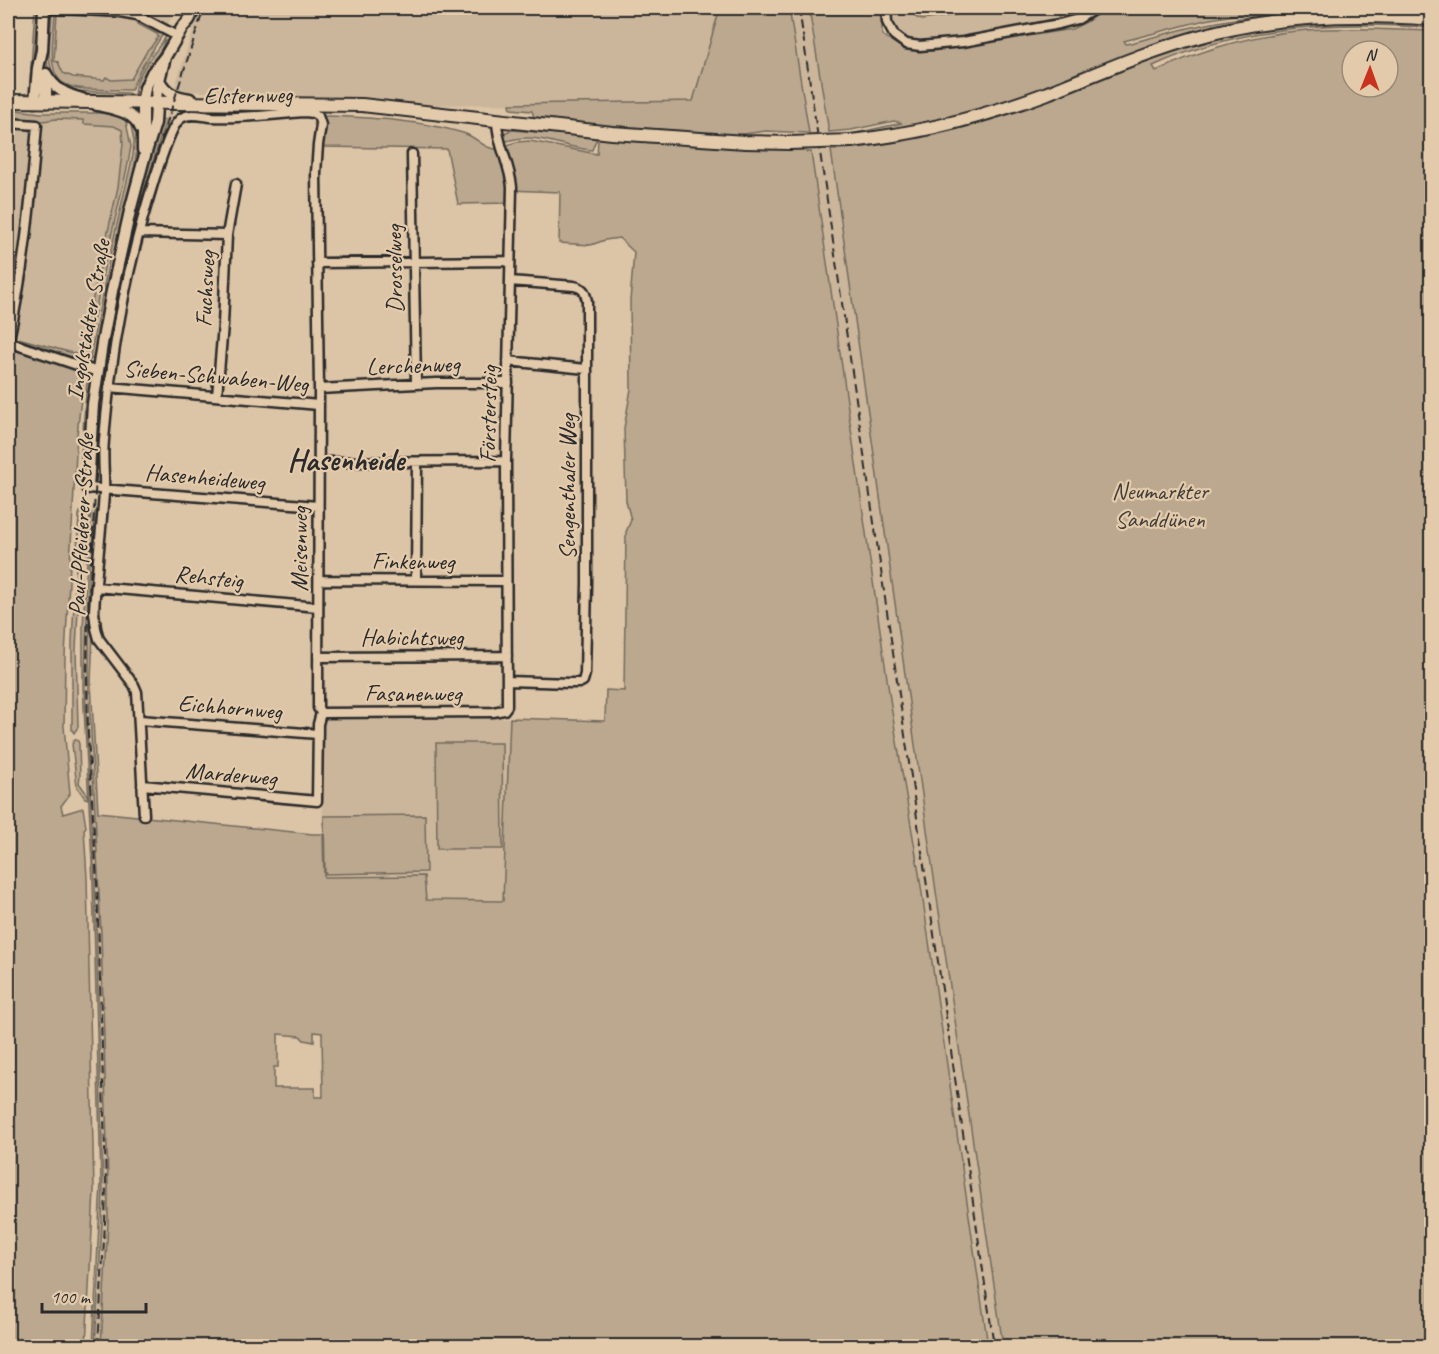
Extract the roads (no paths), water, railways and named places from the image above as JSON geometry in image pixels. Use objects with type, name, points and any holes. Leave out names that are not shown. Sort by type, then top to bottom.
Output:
[{"type":"main road","points":[[8,101],[370,106],[612,133],[789,144],[851,141],[924,129],[971,118],[1044,94],[1169,46],[1232,28],[1317,16],[1377,15],[1431,20]]},
{"type":"street","points":[[41,102],[38,68],[42,50],[44,8],[137,15],[180,32]]},
{"type":"street","name":"Ingolstädter Straße","points":[[180,32],[183,18],[189,8]]},
{"type":"street","name":"Ingolstädter Straße","points":[[142,162],[144,90],[150,76],[165,57],[195,8]]},
{"type":"street","points":[[886,8],[887,22],[891,31],[902,42],[915,46],[963,42],[1059,24],[1078,19],[1096,8]]},
{"type":"street","points":[[41,102],[46,74],[42,50]]},
{"type":"street","name":"Ingolstädter Straße","points":[[88,488],[98,372],[117,265],[142,162],[155,123],[159,80],[165,57]]},
{"type":"street","points":[[46,74],[55,87],[62,92],[100,103]]},
{"type":"street","points":[[159,80],[165,90],[176,96],[211,103]]},
{"type":"street","points":[[87,103],[129,114],[139,123],[142,132]]},
{"type":"street","name":"Elsternweg","points":[[178,120],[192,116],[232,117],[306,112],[318,116]]},
{"type":"street","name":"Meisenweg","points":[[317,801],[318,720],[321,713],[318,708],[319,388],[316,173],[321,125],[318,116]]},
{"type":"street","name":"Paul-Pfleiderer-Straße","points":[[144,815],[138,697],[136,688],[97,635],[96,587],[105,489],[103,444],[118,326],[139,233],[162,156],[178,120]]},
{"type":"street","name":"Förstersteig","points":[[497,121],[498,136],[512,183],[506,461],[508,704],[506,709]]},
{"type":"street","points":[[8,123],[37,126],[27,235],[8,343],[98,372]]},
{"type":"street","name":"Drosselweg","points":[[412,154],[416,383]]},
{"type":"street","name":"Fuchsweg","points":[[216,396],[224,315],[227,235],[236,184]]},
{"type":"street","points":[[139,233],[227,235]]},
{"type":"street","points":[[317,263],[510,261]]},
{"type":"street","name":"Sengenthaler Weg","points":[[507,681],[570,683],[584,680],[586,594],[587,301],[585,292],[582,288],[574,286],[510,281]]},
{"type":"street","points":[[508,361],[586,369]]},
{"type":"street","name":"Lerchenweg","points":[[319,388],[416,383],[508,383]]},
{"type":"street","name":"Sieben-Schwaben-Weg","points":[[109,387],[319,405]]},
{"type":"street","points":[[319,462],[506,461]]},
{"type":"street","points":[[416,580],[417,462]]},
{"type":"street","name":"Hasenheideweg","points":[[88,488],[318,506]]},
{"type":"street","name":"Finkenweg","points":[[319,580],[506,581]]},
{"type":"street","name":"Rehsteig","points":[[96,587],[318,607]]},
{"type":"street","name":"Habichtsweg","points":[[318,657],[507,656]]},
{"type":"street","name":"Fasanenweg","points":[[321,713],[493,712],[506,709]]},
{"type":"street","name":"Eichhornweg","points":[[140,720],[318,734]]},
{"type":"street","name":"Marderweg","points":[[142,785],[317,801]]},
{"type":"railway","points":[[98,1346],[106,1183],[97,882],[88,734],[87,674],[88,615],[99,423],[112,328],[131,240],[204,8]]},
{"type":"railway","points":[[799,8],[994,1346]]},
{"type":"district","name":"Hasenheide","points":[[346,460]]},
{"type":"park label","name":"Neumarkter Sanddünen","points":[[1160,505]]}]
